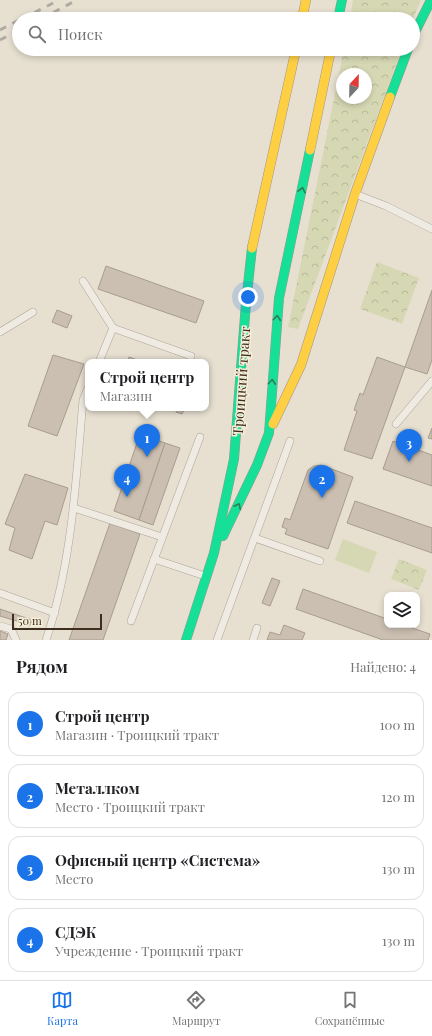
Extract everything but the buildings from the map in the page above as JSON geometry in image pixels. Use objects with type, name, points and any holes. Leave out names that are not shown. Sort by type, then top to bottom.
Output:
[{"type":"main road","points":[[303,12],[306,0]]},
{"type":"main road","points":[[339,12],[342,0]]},
{"type":"main road","points":[[420,22],[431,0]]},
{"type":"main road","name":"Троицкий тракт","points":[[186,640],[214,553],[234,459],[246,303],[253,244],[294,56]]},
{"type":"main road","points":[[269,433],[273,357],[279,298],[330,56]]},
{"type":"main road","points":[[214,553],[258,465],[269,433],[301,365],[355,194],[405,56]]},
{"type":"main road","points":[[273,357],[276,363],[285,369],[293,370],[301,365]]},
{"type":"lane","points":[[355,194],[386,206],[432,229]]},
{"type":"lane","points":[[83,281],[113,328],[192,356]]},
{"type":"lane","points":[[0,332],[33,312]]},
{"type":"lane","points":[[100,359],[113,328]]},
{"type":"lane","points":[[396,424],[432,381]]},
{"type":"lane","points":[[46,640],[55,613],[74,508],[83,400],[85,395]]},
{"type":"lane","points":[[130,621],[200,437]]},
{"type":"lane","points":[[217,640],[290,441]]},
{"type":"lane","points":[[74,508],[162,537]]},
{"type":"lane","points":[[254,538],[320,561]]},
{"type":"lane","points":[[154,559],[207,577]]},
{"type":"lane","points":[[0,593],[55,613]]},
{"type":"lane","points":[[0,626],[11,629],[16,640]]},
{"type":"lane","points":[[253,640],[257,628]]},
{"type":"green space","points":[[353,0],[421,0],[416,12],[351,12]]},
{"type":"green space","points":[[343,56],[399,56],[298,329],[288,327],[336,89],[336,104],[372,104],[372,68],[340,68]]},
{"type":"green space","points":[[377,262],[419,278],[402,324],[360,309]]},
{"type":"green space","points":[[343,539],[377,552],[369,573],[335,560]]},
{"type":"green space","points":[[399,559],[427,570],[419,590],[391,579]]},
{"type":"railway","points":[[36,12],[59,0]]},
{"type":"railway","points":[[54,12],[77,0]]},
{"type":"railway","points":[[0,30],[12,24]]},
{"type":"railway","points":[[0,40],[12,34]]},
{"type":"traffic: fast","points":[[339,12],[342,0]]},
{"type":"traffic: fast","points":[[420,22],[431,0]]},
{"type":"traffic: fast","points":[[390,97],[405,56]]},
{"type":"traffic: fast","points":[[223,536],[257,465],[269,433],[279,298],[310,150]]},
{"type":"traffic: fast","points":[[186,640],[214,553],[234,459],[246,303],[252,248]]},
{"type":"traffic: slow","points":[[303,12],[306,0]]},
{"type":"traffic: slow","points":[[252,248],[294,56]]},
{"type":"traffic: slow","points":[[310,150],[330,56]]},
{"type":"traffic: slow","points":[[273,424],[301,365],[355,194],[390,97]]},
{"type":"place","name":"Строй центр","points":[[147,457]]},
{"type":"place","name":"Офисный центр «Система»","points":[[409,462]]},
{"type":"place","name":"СДЭК","points":[[127,497]]},
{"type":"place","name":"Металлком","points":[[322,498]]}]
